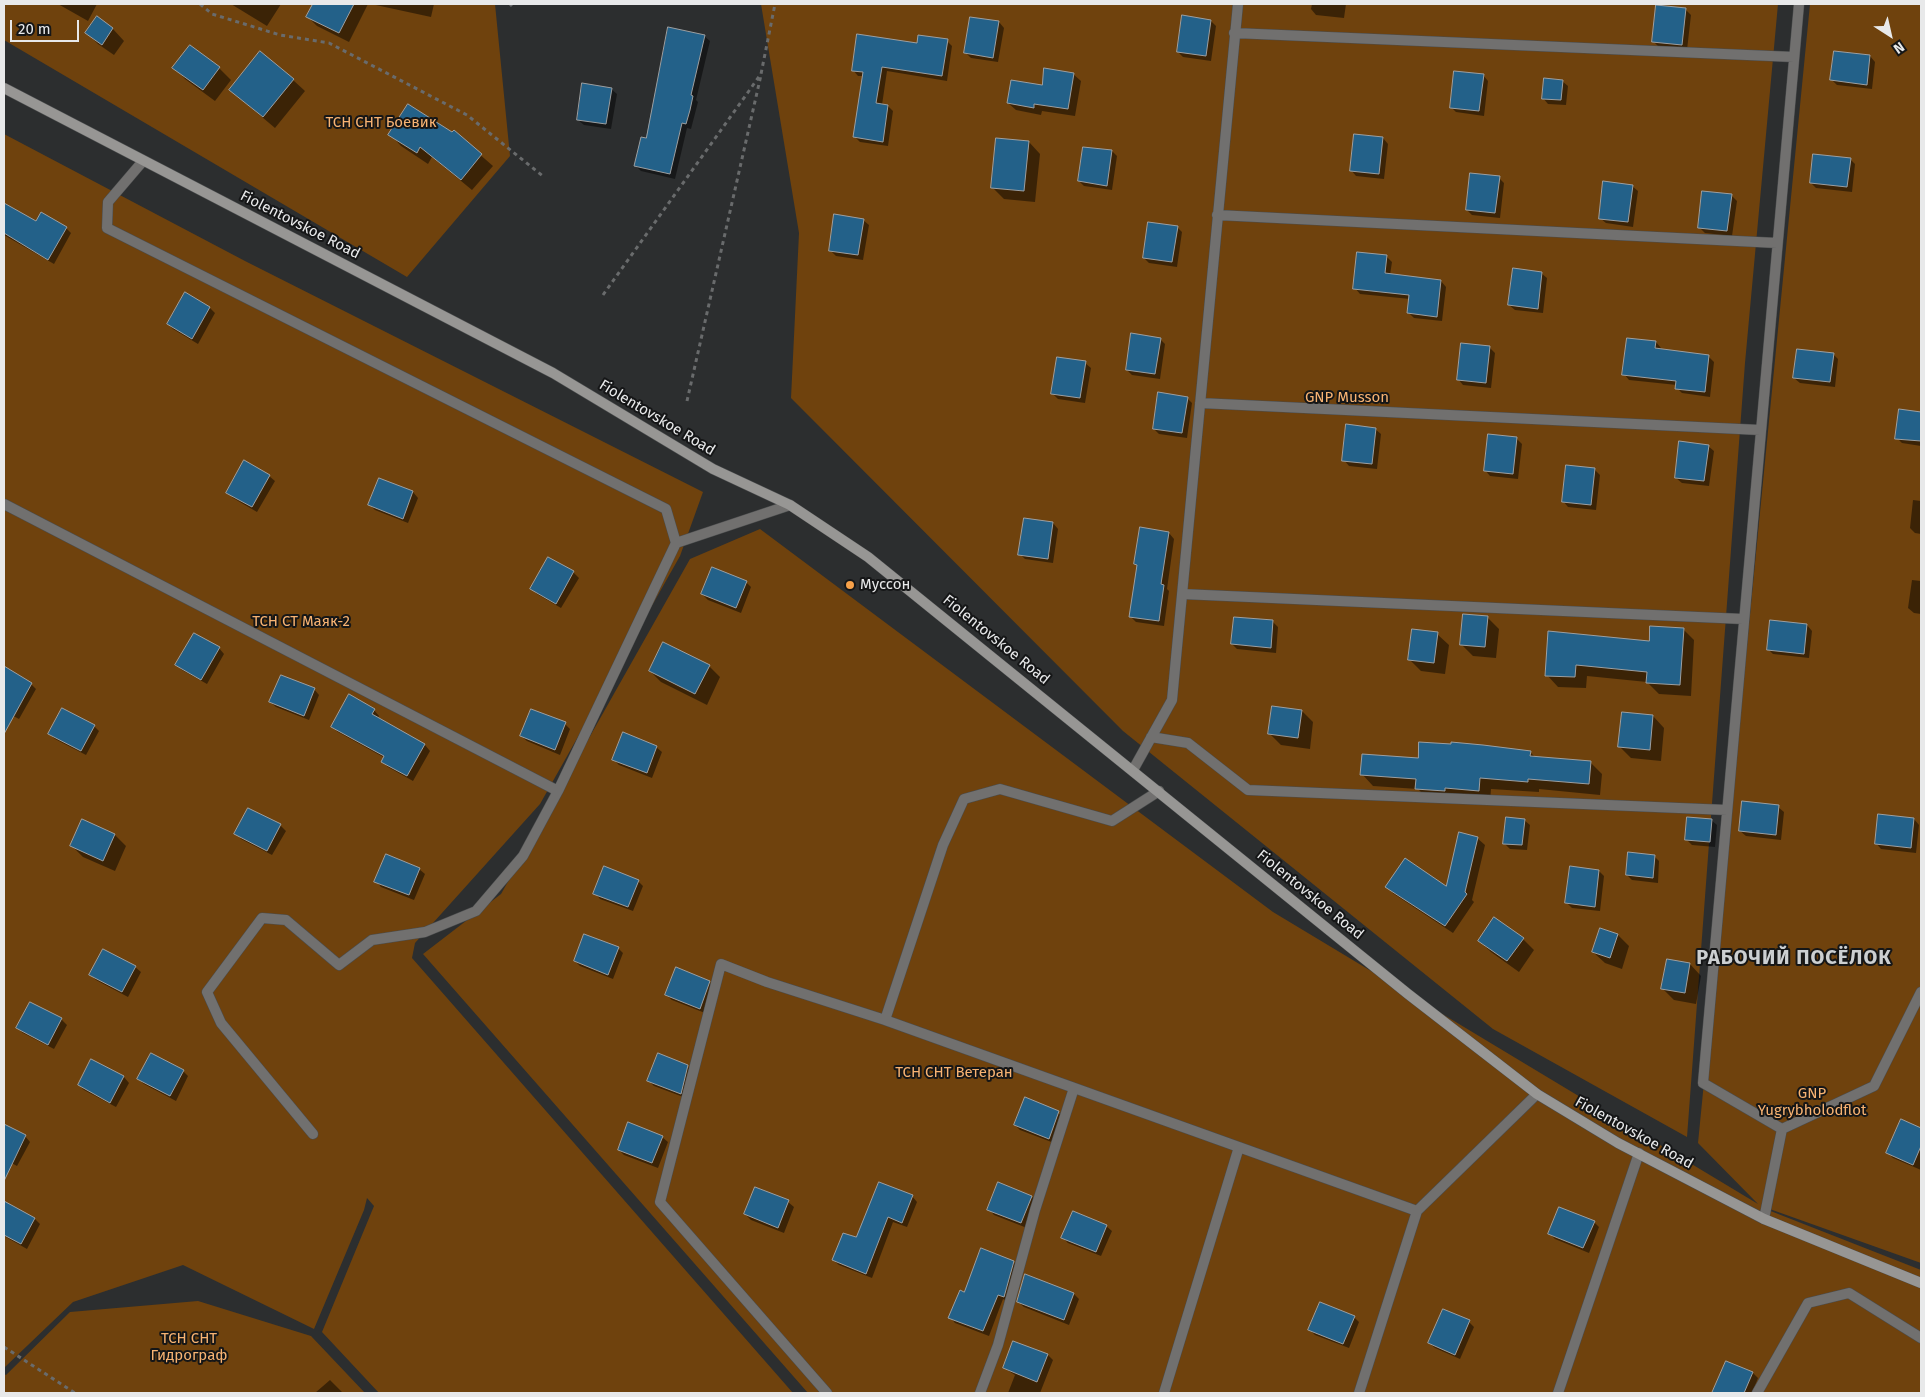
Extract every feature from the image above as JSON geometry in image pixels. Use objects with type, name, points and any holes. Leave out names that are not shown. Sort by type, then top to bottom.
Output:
[{"type":"main road","name":"Fiolentovskoe Road","points":[[4,88],[553,373],[713,469],[790,505],[868,557],[1408,994],[1537,1094],[1618,1143],[1764,1219],[1921,1283]]},
{"type":"lane","points":[[1133,770],[1172,700],[1238,4]]},
{"type":"lane","points":[[1782,1129],[1703,1083],[1799,4]]},
{"type":"lane","points":[[1234,33],[1794,57]]},
{"type":"lane","points":[[143,161],[108,202],[107,228],[666,509],[676,543],[558,791],[523,856],[476,911],[425,932],[372,940],[339,965],[286,920],[262,918],[207,992],[221,1023],[313,1134]]},
{"type":"lane","points":[[1217,215],[1777,242]]},
{"type":"lane","points":[[1200,403],[1760,430]]},
{"type":"lane","points":[[4,504],[558,791]]},
{"type":"lane","points":[[676,543],[790,505]]},
{"type":"lane","points":[[1182,594],[1743,620]]},
{"type":"lane","points":[[1151,737],[1188,743],[1248,790],[1727,810]]},
{"type":"lane","points":[[885,1020],[944,845],[964,799],[1000,789],[1112,821],[1158,791]]},
{"type":"lane","points":[[827,1393],[660,1202],[721,964],[768,982],[885,1020],[1416,1211]]},
{"type":"lane","points":[[1782,1129],[1874,1086],[1921,992]]},
{"type":"lane","points":[[980,1393],[998,1345],[1035,1210],[1074,1088]]},
{"type":"lane","points":[[1358,1393],[1416,1211],[1537,1094]]},
{"type":"lane","points":[[1764,1219],[1782,1129]]},
{"type":"lane","points":[[1164,1393],[1239,1147]]},
{"type":"lane","points":[[1558,1393],[1639,1153]]},
{"type":"lane","points":[[1756,1393],[1808,1303],[1849,1293],[1921,1338]]},
{"type":"path","points":[[200,4],[212,14],[280,35],[329,43],[467,115],[544,177]]},
{"type":"path","points":[[687,401],[775,4]]},
{"type":"path","points":[[603,295],[761,74]]},
{"type":"path","points":[[4,1348],[75,1393]]},
{"type":"green space","name":"ТСН СНТ Боевик","points":[[4,4],[495,4],[510,156],[407,277],[4,40]]},
{"type":"green space","name":"GNP Musson","points":[[761,4],[1778,4],[1745,363],[1687,1137],[1493,1029],[1123,731],[791,398],[799,233]]},
{"type":"green space","name":"ТСН СНТ Ветеран","points":[[1810,4],[1921,4],[1921,1263],[1764,1207],[1921,1270],[1921,1393],[808,1393],[423,954],[501,894],[690,559],[760,529],[1273,912],[1758,1204],[1698,1143]]},
{"type":"green space","name":"ТСН СТ Маяк-2","points":[[4,134],[245,261],[703,492],[680,556],[540,804],[415,943],[412,958],[793,1393],[379,1393],[322,1332],[374,1206],[367,1198],[364,1210],[314,1329],[183,1265],[73,1302],[5,1367]]},
{"type":"green space","name":"ТСН СНТ Гидрограф","points":[[198,1301],[311,1336],[365,1393],[4,1393],[4,1374],[6,1375],[70,1312]]},
{"type":"building","points":[[313,4],[354,4],[339,33],[306,17]]},
{"type":"building","points":[[1656,5],[1686,8],[1682,45],[1652,42]]},
{"type":"building","points":[[1182,15],[1211,20],[1206,56],[1177,52]]},
{"type":"building","points":[[97,16],[113,28],[102,45],[85,33]]},
{"type":"building","points":[[970,17],[999,21],[993,58],[964,53]]},
{"type":"building","points":[[668,27],[705,35],[691,95],[693,96],[690,110],[686,124],[682,123],[670,174],[634,166],[641,137],[646,138]]},
{"type":"building","points":[[857,34],[917,43],[918,35],[948,39],[942,76],[882,67],[876,103],[888,105],[883,142],[853,137],[863,72],[852,71]]},
{"type":"building","points":[[190,45],[220,67],[203,90],[172,68]]},
{"type":"building","points":[[260,51],[294,79],[263,117],[229,90]]},
{"type":"building","points":[[1834,51],[1870,55],[1867,85],[1830,80]]},
{"type":"building","points":[[1044,68],[1074,73],[1068,109],[1034,104],[1034,108],[1007,103],[1011,80],[1042,85]]},
{"type":"building","points":[[1454,71],[1484,74],[1479,111],[1450,108]]},
{"type":"building","points":[[1544,78],[1563,80],[1561,100],[1542,99]]},
{"type":"building","points":[[582,83],[612,88],[606,124],[577,120]]},
{"type":"building","points":[[408,104],[452,132],[454,130],[482,154],[461,180],[420,147],[417,153],[388,135]]},
{"type":"building","points":[[1354,134],[1383,137],[1379,174],[1350,171]]},
{"type":"building","points":[[996,138],[1029,141],[1024,191],[991,188]]},
{"type":"building","points":[[1083,147],[1112,150],[1107,186],[1078,181]]},
{"type":"building","points":[[1813,154],[1851,158],[1847,187],[1810,183]]},
{"type":"building","points":[[1470,173],[1500,176],[1495,213],[1466,210]]},
{"type":"building","points":[[1603,181],[1633,185],[1628,222],[1599,219]]},
{"type":"building","points":[[1702,191],[1732,194],[1727,231],[1698,228]]},
{"type":"building","points":[[4,203],[36,221],[41,212],[67,227],[48,260],[4,233]]},
{"type":"building","points":[[834,214],[864,219],[858,255],[829,251]]},
{"type":"building","points":[[1148,222],[1178,226],[1172,262],[1143,258]]},
{"type":"building","points":[[1357,252],[1387,255],[1385,273],[1441,280],[1437,317],[1407,313],[1409,295],[1353,289]]},
{"type":"building","points":[[1513,268],[1542,272],[1538,309],[1508,305]]},
{"type":"building","points":[[185,292],[210,307],[192,339],[167,324]]},
{"type":"building","points":[[1131,333],[1161,338],[1155,374],[1126,370]]},
{"type":"building","points":[[1627,338],[1656,341],[1655,348],[1709,355],[1705,392],[1675,389],[1676,381],[1622,375]]},
{"type":"building","points":[[1461,343],[1490,346],[1486,383],[1457,380]]},
{"type":"building","points":[[1797,349],[1834,353],[1830,382],[1793,378]]},
{"type":"building","points":[[1057,357],[1086,361],[1080,398],[1051,394]]},
{"type":"building","points":[[1158,392],[1188,397],[1182,433],[1153,429]]},
{"type":"building","points":[[1899,409],[1921,412],[1921,441],[1895,439]]},
{"type":"building","points":[[1346,424],[1376,428],[1372,464],[1342,461]]},
{"type":"building","points":[[1488,434],[1517,437],[1513,474],[1484,471]]},
{"type":"building","points":[[1679,441],[1709,445],[1704,481],[1675,478]]},
{"type":"building","points":[[244,460],[270,475],[252,507],[226,493]]},
{"type":"building","points":[[1566,465],[1595,468],[1591,505],[1562,502]]},
{"type":"building","points":[[379,478],[413,491],[403,519],[368,505]]},
{"type":"building","points":[[1024,518],[1053,522],[1048,559],[1018,555]]},
{"type":"building","points":[[1140,527],[1169,532],[1161,584],[1164,585],[1159,621],[1129,617],[1137,565],[1134,564]]},
{"type":"building","points":[[548,557],[574,571],[556,604],[530,589]]},
{"type":"building","points":[[712,567],[747,581],[736,608],[701,594]]},
{"type":"building","points":[[1463,614],[1488,616],[1485,647],[1460,645]]},
{"type":"building","points":[[1234,617],[1273,620],[1271,648],[1231,644]]},
{"type":"building","points":[[1770,620],[1807,624],[1804,654],[1767,650]]},
{"type":"building","points":[[1650,626],[1684,628],[1680,685],[1646,683],[1647,672],[1576,665],[1575,677],[1545,676],[1548,631],[1649,641]]},
{"type":"building","points":[[1412,629],[1438,632],[1434,663],[1408,660]]},
{"type":"building","points":[[194,633],[220,647],[201,680],[175,665]]},
{"type":"building","points":[[663,642],[710,665],[695,694],[649,671]]},
{"type":"building","points":[[4,666],[32,683],[4,734]]},
{"type":"building","points":[[281,675],[315,688],[304,716],[269,702]]},
{"type":"building","points":[[349,694],[375,709],[372,714],[425,744],[407,776],[381,762],[384,756],[331,727]]},
{"type":"building","points":[[1272,706],[1302,710],[1298,738],[1268,734]]},
{"type":"building","points":[[62,708],[95,725],[81,751],[48,734]]},
{"type":"building","points":[[531,709],[566,722],[555,750],[520,736]]},
{"type":"building","points":[[1622,712],[1653,715],[1650,750],[1618,747]]},
{"type":"building","points":[[623,732],[657,746],[647,773],[612,760]]},
{"type":"building","points":[[1419,742],[1483,745],[1531,751],[1530,756],[1591,761],[1589,784],[1528,779],[1528,782],[1480,778],[1479,791],[1445,788],[1445,791],[1415,789],[1416,779],[1360,775],[1362,754],[1418,758]]},
{"type":"building","points":[[1742,801],[1779,805],[1776,835],[1739,831]]},
{"type":"building","points":[[248,808],[281,824],[267,851],[234,834]]},
{"type":"building","points":[[1878,814],[1914,818],[1911,848],[1875,844]]},
{"type":"building","points":[[1506,817],[1525,819],[1522,845],[1503,844]]},
{"type":"building","points":[[1687,817],[1712,819],[1710,842],[1685,840]]},
{"type":"building","points":[[82,819],[115,834],[103,861],[70,846]]},
{"type":"building","points":[[1459,832],[1478,837],[1465,892],[1467,894],[1445,926],[1385,887],[1405,858],[1446,886]]},
{"type":"building","points":[[1628,852],[1655,855],[1653,878],[1626,875]]},
{"type":"building","points":[[386,854],[420,868],[409,895],[374,882]]},
{"type":"building","points":[[604,866],[639,880],[628,907],[593,894]]},
{"type":"building","points":[[1570,866],[1599,870],[1595,907],[1565,903]]},
{"type":"building","points":[[1494,917],[1524,938],[1507,961],[1478,941]]},
{"type":"building","points":[[1600,928],[1618,934],[1610,958],[1592,952]]},
{"type":"building","points":[[584,934],[619,947],[608,975],[574,961]]},
{"type":"building","points":[[103,949],[136,966],[122,992],[89,975]]},
{"type":"building","points":[[1667,959],[1690,963],[1685,993],[1661,989]]},
{"type":"building","points":[[676,967],[710,981],[700,1009],[665,995]]},
{"type":"building","points":[[30,1002],[62,1018],[48,1045],[16,1028]]},
{"type":"building","points":[[151,1053],[184,1070],[170,1096],[137,1079]]},
{"type":"building","points":[[658,1053],[688,1065],[681,1094],[647,1081]]},
{"type":"building","points":[[91,1059],[124,1076],[110,1103],[78,1085]]},
{"type":"building","points":[[1025,1097],[1059,1111],[1049,1139],[1014,1125]]},
{"type":"building","points":[[1901,1119],[1921,1128],[1921,1146],[1913,1165],[1886,1153]]},
{"type":"building","points":[[628,1122],[663,1136],[652,1163],[618,1150]]},
{"type":"building","points":[[4,1124],[26,1135],[4,1181]]},
{"type":"building","points":[[879,1182],[913,1195],[902,1223],[888,1217],[866,1274],[832,1260],[843,1233],[856,1237]]},
{"type":"building","points":[[998,1182],[1032,1196],[1021,1223],[987,1210]]},
{"type":"building","points":[[755,1187],[789,1200],[778,1228],[744,1214]]},
{"type":"building","points":[[4,1201],[35,1218],[21,1244],[4,1235]]},
{"type":"building","points":[[1559,1207],[1595,1221],[1583,1248],[1548,1234]]},
{"type":"building","points":[[1073,1211],[1107,1225],[1096,1252],[1061,1238]]},
{"type":"building","points":[[981,1248],[1014,1261],[1004,1297],[998,1295],[983,1331],[948,1318],[960,1290],[964,1292]]},
{"type":"building","points":[[1025,1274],[1074,1293],[1064,1320],[1017,1302]]},
{"type":"building","points":[[1320,1302],[1355,1316],[1343,1344],[1308,1330]]},
{"type":"building","points":[[1443,1309],[1470,1320],[1455,1355],[1428,1343]]},
{"type":"building","points":[[1013,1341],[1048,1354],[1037,1382],[1003,1368]]},
{"type":"building","points":[[1726,1361],[1753,1372],[1744,1393],[1712,1393]]},
{"type":"place","name":"Муссон","points":[[850,585]]},
{"type":"district","name":"РАБОЧИЙ ПОСЁЛОК","points":[[1794,958]]},
{"type":"park label","name":"GNP Yugrybholodflot","points":[[1812,1102]]}]
